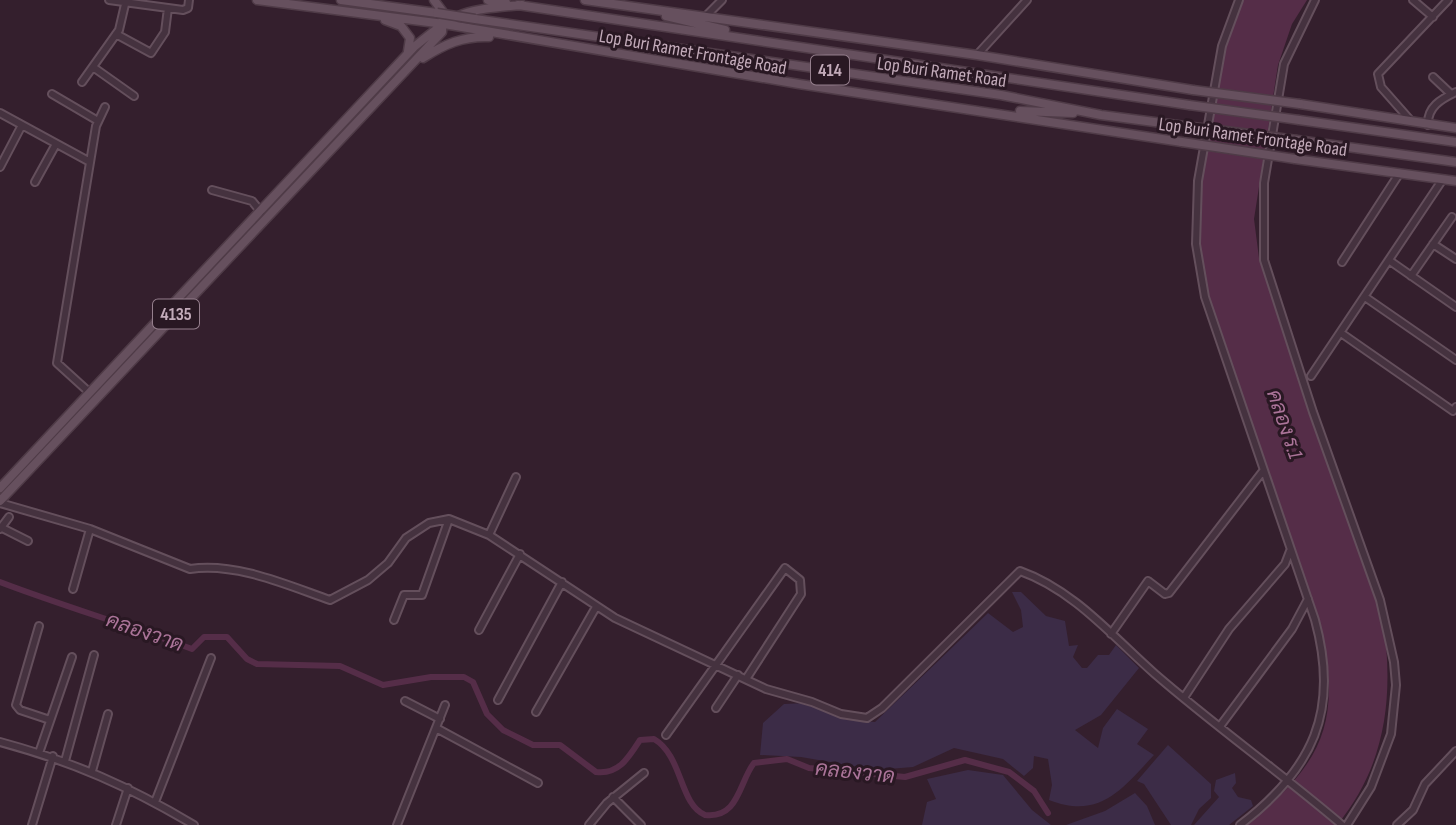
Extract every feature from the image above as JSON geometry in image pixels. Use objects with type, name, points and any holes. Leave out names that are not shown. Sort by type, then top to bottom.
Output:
[{"type":"main road","name":"Lop Buri Ramet Frontage Road","points":[[257,0],[444,24],[799,84],[1456,181]]},
{"type":"main road","name":"Lop Buri Ramet Road","points":[[341,0],[1001,94],[1101,115],[1456,162]]},
{"type":"main road","points":[[434,0],[443,12],[444,24]]},
{"type":"main road","name":"Lop Buri Ramet Road","points":[[488,0],[1189,105],[1456,142]]},
{"type":"main road","name":"Lop Buri Ramet Frontage Road","points":[[585,0],[977,55],[1456,128]]},
{"type":"main road","name":"4135","points":[[0,488],[405,57],[444,24],[481,7],[522,5]]},
{"type":"main road","points":[[636,9],[779,43]]},
{"type":"main road","points":[[365,14],[401,26],[410,38],[405,57]]},
{"type":"main road","name":"4135","points":[[0,502],[414,64],[442,32],[444,24]]},
{"type":"main road","points":[[414,64],[445,43],[459,39],[474,36],[527,40]]},
{"type":"main road","points":[[1001,94],[1004,76]]},
{"type":"main road","points":[[970,108],[1101,115]]},
{"type":"street","points":[[109,0],[186,9],[189,0]]},
{"type":"street","points":[[706,16],[722,0]]},
{"type":"street","points":[[977,55],[1027,0]]},
{"type":"street","points":[[1239,0],[1222,46],[1198,181],[1196,244],[1205,297],[1322,647],[1326,690],[1311,746],[1289,781],[1240,825]]},
{"type":"street","points":[[0,502],[90,529],[190,569],[204,567],[242,572],[330,600],[368,580],[388,563],[406,538],[429,523],[449,519],[489,535],[597,607],[766,689],[812,702],[841,714],[867,718],[882,708],[1020,571],[1036,576],[1079,606],[1343,824],[1371,787],[1391,734],[1396,685],[1394,662],[1380,600],[1317,426],[1264,260],[1264,183],[1284,64],[1315,0]]},
{"type":"street","points":[[1413,0],[1433,17]]},
{"type":"street","points":[[1411,121],[1381,87],[1378,74],[1448,0]]},
{"type":"street","points":[[82,82],[122,24],[125,1]]},
{"type":"street","points":[[116,34],[151,53],[165,32],[168,8]]},
{"type":"street","points":[[93,67],[134,96]]},
{"type":"street","points":[[1427,125],[1427,116],[1434,106],[1453,93],[1433,77]]},
{"type":"street","points":[[52,94],[99,121]]},
{"type":"street","points":[[90,393],[57,363],[90,162],[99,121],[105,107]]},
{"type":"street","points":[[0,114],[90,162]]},
{"type":"street","points":[[0,167],[22,125]]},
{"type":"street","points":[[35,182],[56,144]]},
{"type":"street","points":[[1342,262],[1399,174]]},
{"type":"street","points":[[1311,376],[1443,179]]},
{"type":"street","points":[[212,190],[252,201],[261,212]]},
{"type":"street","points":[[1411,276],[1452,217]]},
{"type":"street","points":[[1433,244],[1456,259]]},
{"type":"street","points":[[1390,261],[1456,307]]},
{"type":"street","points":[[1365,297],[1456,360]]},
{"type":"street","points":[[1341,333],[1453,411],[1456,407]]},
{"type":"street","points":[[1111,634],[1148,581],[1165,594],[1169,593],[1263,471]]},
{"type":"street","points":[[489,535],[516,477]]},
{"type":"street","points":[[9,517],[0,528],[28,541]]},
{"type":"street","points":[[394,620],[404,595],[422,595],[449,519]]},
{"type":"street","points":[[73,589],[90,529]]},
{"type":"street","points":[[1185,696],[1229,629],[1286,564],[1291,550]]},
{"type":"street","points":[[479,630],[520,554]]},
{"type":"street","points":[[666,734],[785,568],[800,580],[801,594],[747,679]]},
{"type":"street","points":[[498,700],[562,582]]},
{"type":"street","points":[[1221,725],[1292,629],[1308,599]]},
{"type":"street","points":[[536,712],[597,607]]},
{"type":"street","points":[[39,626],[16,705],[20,710],[50,720]]},
{"type":"street","points":[[65,761],[94,655]]},
{"type":"street","points":[[39,753],[72,657]]},
{"type":"street","points":[[155,802],[211,658]]},
{"type":"street","points":[[716,708],[738,675]]},
{"type":"street","points":[[405,701],[440,719]]},
{"type":"street","points":[[397,825],[445,705]]},
{"type":"street","points":[[92,771],[108,714]]},
{"type":"street","points":[[436,728],[538,783]]},
{"type":"street","points":[[0,742],[92,771],[194,825]]},
{"type":"street","points":[[1397,825],[1413,810],[1425,784],[1456,751]]},
{"type":"street","points":[[32,825],[53,757]]},
{"type":"street","points":[[589,825],[613,797],[644,773]]},
{"type":"street","points":[[116,825],[128,788]]},
{"type":"street","points":[[613,797],[641,825]]},
{"type":"street","points":[[176,825],[179,816]]},
{"type":"shaded area","points":[[1012,592],[1021,592],[1046,616],[1065,621],[1069,646],[1078,645],[1073,657],[1082,668],[1087,668],[1098,655],[1109,655],[1116,645],[1139,668],[1101,715],[1075,730],[1098,748],[1103,728],[1117,709],[1148,729],[1137,744],[1154,755],[1109,798],[1082,806],[1049,800],[1052,785],[1048,759],[1034,756],[1033,768],[1024,776],[1003,759],[954,748],[913,767],[876,770],[801,757],[760,755],[763,723],[784,704],[807,703],[847,720],[875,722],[988,613],[1013,632],[1023,627],[1021,610]]},
{"type":"shaded area","points":[[1168,745],[1211,784],[1211,798],[1199,809],[1191,825],[1171,825],[1144,784],[1137,781]]},
{"type":"shaded area","points":[[968,770],[1003,775],[1032,810],[1051,825],[922,825],[927,802],[936,799],[927,779]]},
{"type":"shaded area","points":[[1235,773],[1236,783],[1232,788],[1238,797],[1251,800],[1253,806],[1229,825],[1194,825],[1219,797],[1214,791],[1216,780]]},
{"type":"shaded area","points":[[1135,793],[1147,806],[1155,825],[1066,825],[1105,811]]},
{"type":"water","name":"คลอง ร.1","points":[[1241,0],[1307,0],[1292,24],[1278,65],[1254,219],[1259,258],[1383,619],[1387,675],[1383,728],[1367,778],[1337,825],[1247,825],[1273,803],[1309,761],[1320,740],[1327,716],[1329,691],[1321,627],[1207,294],[1199,247],[1200,181],[1208,118],[1222,57]]},
{"type":"waterway","name":"คลองวาด","points":[[0,582],[192,649],[204,637],[227,637],[247,659],[257,664],[340,666],[383,685],[431,677],[464,677],[473,682],[487,714],[503,730],[533,745],[560,745],[596,772],[617,768],[640,740],[654,739],[671,756],[690,801],[705,815],[716,815],[731,805],[754,763],[787,759],[809,768],[905,777],[965,760],[1009,772],[1034,791],[1048,813]]}]
